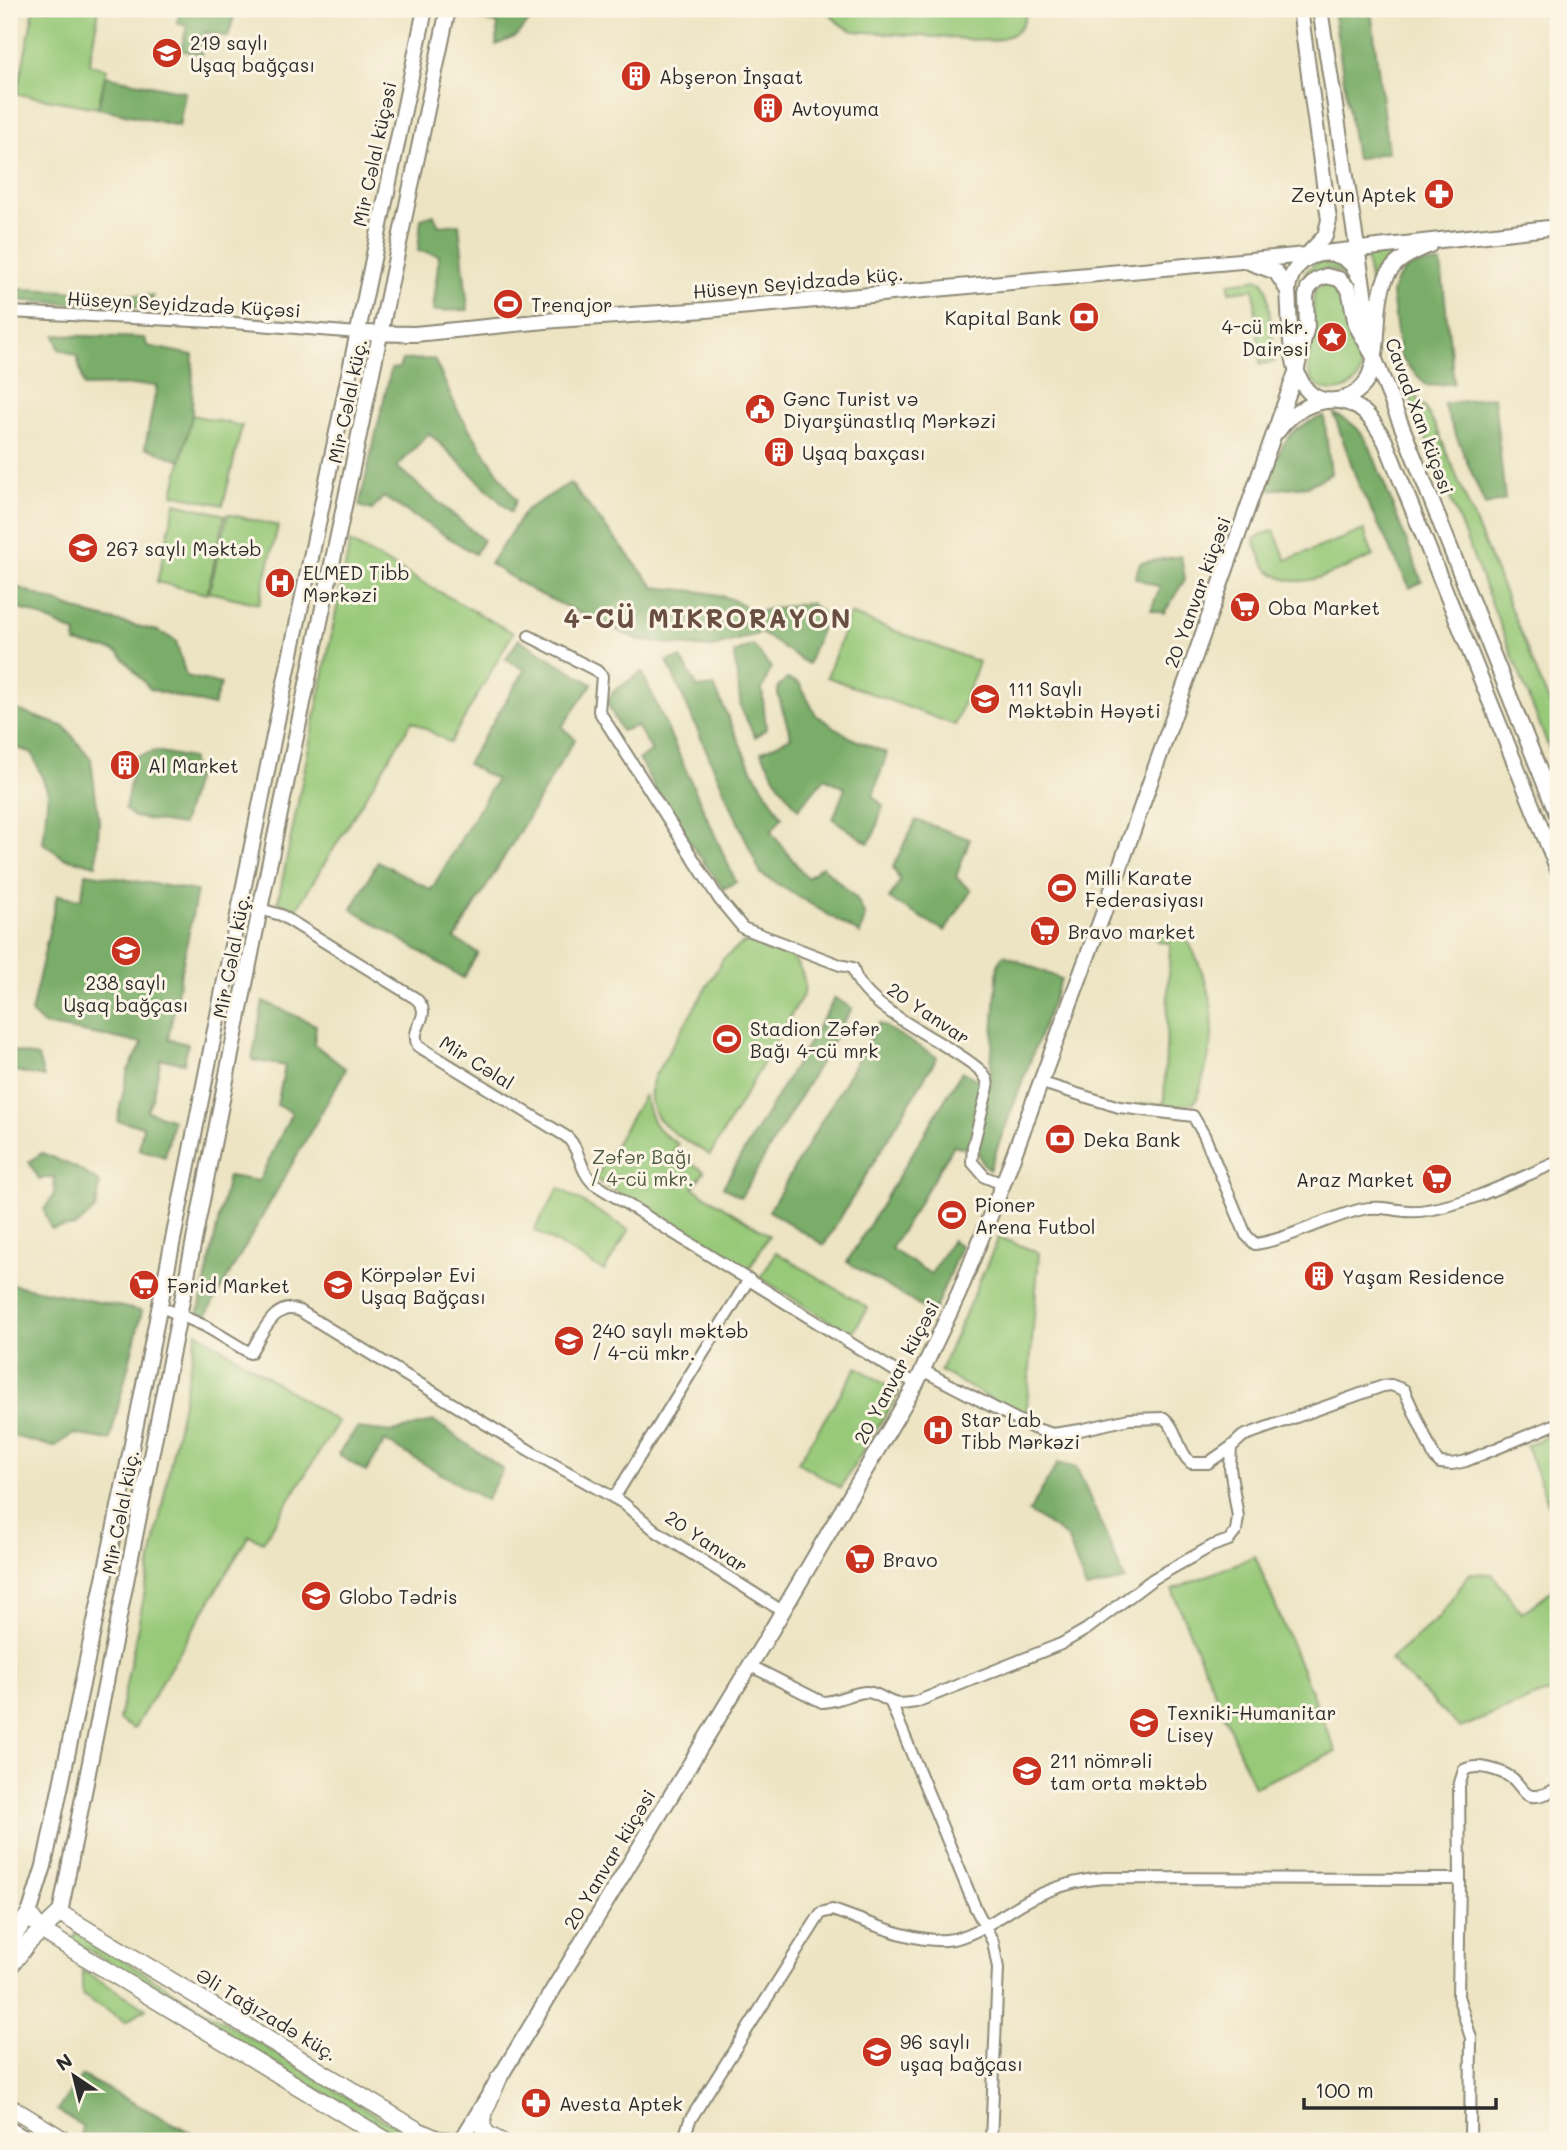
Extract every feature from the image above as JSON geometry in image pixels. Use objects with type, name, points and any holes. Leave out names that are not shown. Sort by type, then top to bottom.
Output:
[{"type":"main road","points":[[29,1914],[60,1913]]},
{"type":"main road","points":[[9,1968],[41,1930],[60,1913]]},
{"type":"main road","name":"Əli Tağızadə küç.","points":[[60,1913],[419,2131],[437,2139],[458,2141]]},
{"type":"main road","points":[[29,1914],[41,1930],[388,2141]]},
{"type":"main road","points":[[9,1942],[29,1914]]},
{"type":"main road","points":[[65,1945],[65,1932],[71,1926],[80,1925]]},
{"type":"main road","points":[[499,2078],[482,2123],[485,2132],[500,2141]]},
{"type":"main road","points":[[9,2106],[59,2138]]},
{"type":"street","name":"Mir Cəlal küçəsi","points":[[362,306],[425,9]]},
{"type":"street","name":"Mir Cəlal küç.","points":[[60,1913],[260,909],[448,9]]},
{"type":"street","points":[[1300,9],[1329,224],[1314,254]]},
{"type":"street","name":"Cavad Xan küçəsi","points":[[1321,9],[1374,357],[1558,817]]},
{"type":"street","points":[[1352,221],[1358,230],[1369,238],[1399,244],[1558,227]]},
{"type":"street","points":[[1273,438],[1296,412],[1313,403],[1344,399],[1360,389],[1369,377],[1382,289],[1392,269],[1409,254],[1452,238]]},
{"type":"street","name":"Hüseyn Seyidzadə küç.","points":[[358,333],[380,335],[706,310],[1399,244]]},
{"type":"street","points":[[1296,372],[1289,291],[1292,273],[1314,254],[1335,254],[1347,259],[1355,268],[1362,285]]},
{"type":"street","points":[[1243,260],[1269,267],[1276,272],[1289,291]]},
{"type":"street","name":"20 Yanvar küçəsi","points":[[458,2141],[499,2078],[782,1611],[920,1377],[960,1293],[1109,898],[1273,438],[1296,372],[1306,332],[1306,296],[1316,280],[1326,276],[1339,279],[1349,289],[1356,325],[1374,357]]},
{"type":"street","name":"Mir Cəlal küç.","points":[[29,1914],[44,1866],[77,1707],[362,306]]},
{"type":"street","name":"Hüseyn Seyidzadə Küçəsi","points":[[9,312],[234,323],[358,333]]},
{"type":"street","name":"Cavad Xan küçəsi","points":[[1296,372],[1309,392],[1321,399],[1344,402],[1363,411],[1385,441],[1558,870]]},
{"type":"street","name":"20 Yanvar","points":[[529,636],[602,676],[599,711],[712,891],[743,928],[853,968],[863,990],[906,1023],[936,1038],[986,1076],[988,1087],[973,1146],[972,1162],[985,1177],[1003,1184]]},
{"type":"street","name":"Mir Cəlal","points":[[260,909],[281,915],[415,998],[423,1007],[424,1015],[415,1033],[418,1046],[573,1142],[584,1171],[593,1183],[748,1279]]},
{"type":"street","points":[[1039,1082],[1119,1107],[1193,1115],[1246,1235],[1255,1244],[1367,1208],[1387,1208],[1407,1213],[1442,1207],[1492,1190],[1558,1162]]},
{"type":"street","points":[[614,1498],[748,1279],[920,1377],[1033,1428],[1053,1434],[1129,1419],[1164,1418],[1184,1456],[1191,1463],[1208,1463],[1243,1436],[1391,1385],[1404,1390],[1440,1464],[1466,1461],[1558,1423]]},
{"type":"street","points":[[159,1306],[179,1314]]},
{"type":"street","name":"20 Yanvar","points":[[179,1314],[250,1353],[273,1317],[285,1308],[292,1308],[632,1509],[656,1531],[782,1611]]},
{"type":"street","points":[[749,1665],[822,1702],[831,1702],[863,1692],[873,1693],[891,1703],[903,1704],[916,1702],[1061,1644],[1087,1629],[1153,1578],[1212,1546],[1229,1540],[1236,1531],[1238,1517],[1230,1468],[1230,1447]]},
{"type":"street","points":[[891,1703],[975,1907],[997,1951],[991,2141]]},
{"type":"street","points":[[77,1707],[100,1712]]},
{"type":"street","points":[[1470,2141],[1471,2038],[1458,1996],[1459,1786],[1464,1770],[1470,1767],[1486,1768],[1512,1778],[1527,1795],[1545,1794],[1558,1788]]},
{"type":"street","points":[[683,2141],[690,2120],[821,1913],[832,1910],[921,1939],[949,1940],[985,1925],[1041,1894],[1089,1879],[1460,1879]]},
{"type":"green space","points":[[34,9],[99,9],[89,64],[107,69],[98,108],[17,94]]},
{"type":"green space","points":[[181,9],[236,9],[228,37],[206,32],[201,55],[181,50],[187,26],[177,23]]},
{"type":"green space","points":[[476,9],[554,11],[528,23],[515,37],[496,45],[498,24],[476,18]]},
{"type":"green space","points":[[828,9],[1026,9],[1021,28],[992,41],[854,31],[838,23]]},
{"type":"green space","points":[[1333,9],[1371,9],[1388,152],[1356,159]]},
{"type":"green space","points":[[105,76],[185,92],[179,126],[98,108]]},
{"type":"green space","points":[[434,215],[439,226],[459,224],[468,310],[433,311],[439,255],[418,251],[421,219]]},
{"type":"green space","points":[[1404,252],[1382,271],[1373,299],[1366,256]]},
{"type":"green space","points":[[1327,261],[1343,268],[1351,284],[1338,272],[1324,269],[1311,275],[1302,291],[1307,270]]},
{"type":"green space","points":[[1441,263],[1454,383],[1427,386],[1400,357],[1392,293],[1396,281],[1404,271],[1415,265]]},
{"type":"green space","points":[[1258,279],[1263,281],[1267,289],[1275,362],[1260,364],[1254,289],[1229,292],[1229,283]]},
{"type":"green space","name":"4-cü mkr. Dairəsi","points":[[1327,283],[1339,289],[1344,297],[1361,368],[1359,376],[1349,387],[1333,391],[1319,387],[1312,379],[1308,367],[1315,290]]},
{"type":"green space","points":[[9,288],[153,296],[150,308],[9,300]]},
{"type":"green space","points":[[55,335],[145,338],[147,346],[193,355],[192,415],[181,461],[145,447],[157,385],[84,386],[77,356],[59,349]]},
{"type":"green space","points":[[434,359],[459,413],[516,500],[511,512],[429,433],[397,467],[483,540],[475,554],[383,497],[372,510],[359,506],[391,369],[399,368],[402,360]]},
{"type":"green space","points":[[1404,382],[1424,406],[1438,431],[1558,724],[1558,771]]},
{"type":"green space","points":[[1494,397],[1505,500],[1485,505],[1443,404]]},
{"type":"green space","points":[[1334,414],[1355,427],[1370,447],[1422,582],[1410,588],[1359,486]]},
{"type":"green space","points":[[192,415],[242,426],[223,505],[173,494]]},
{"type":"green space","points":[[1324,416],[1331,474],[1308,486],[1265,490],[1279,453],[1290,435],[1298,428]]},
{"type":"green space","points":[[570,483],[654,587],[718,595],[742,604],[752,612],[810,603],[826,616],[808,664],[761,633],[709,648],[641,641],[535,592],[490,564],[526,510]]},
{"type":"green space","points":[[175,503],[225,515],[207,594],[157,582]]},
{"type":"green space","points":[[228,514],[278,526],[259,604],[209,592]]},
{"type":"green space","points":[[1274,530],[1286,560],[1364,530],[1373,556],[1320,578],[1305,581],[1279,577],[1263,562],[1254,539]]},
{"type":"green space","points":[[350,542],[513,633],[450,743],[412,721],[296,910],[278,902]]},
{"type":"green space","points":[[1181,556],[1185,579],[1164,613],[1151,610],[1160,587],[1135,578],[1140,563]]},
{"type":"green space","points":[[9,584],[91,615],[158,631],[176,641],[186,676],[221,684],[213,706],[150,689],[119,653],[75,643],[76,633],[31,612],[9,607]]},
{"type":"green space","points":[[850,614],[979,662],[955,725],[827,677]]},
{"type":"green space","points":[[519,639],[592,684],[562,727],[575,739],[455,939],[478,953],[463,978],[352,909],[378,861],[431,890],[496,780],[467,764],[525,670],[506,659]]},
{"type":"green space","points":[[753,645],[771,668],[762,689],[766,729],[755,737],[741,708],[734,653]]},
{"type":"green space","points":[[681,658],[698,688],[714,686],[749,764],[782,817],[771,832],[807,878],[822,866],[857,899],[865,916],[860,934],[761,874],[667,661]]},
{"type":"green space","points":[[642,672],[736,882],[723,889],[668,812],[639,759],[652,751],[637,726],[621,731],[607,702],[614,691]]},
{"type":"green space","points":[[787,679],[799,683],[816,715],[853,739],[887,753],[873,796],[883,806],[874,835],[868,843],[833,819],[845,788],[825,778],[798,809],[779,784],[761,752],[791,737],[778,694],[778,686]]},
{"type":"green space","points":[[9,707],[65,727],[91,759],[99,822],[96,865],[64,858],[43,843],[48,792],[32,753],[9,745]]},
{"type":"green space","points":[[156,751],[191,758],[196,776],[182,825],[134,817],[125,809],[135,757]]},
{"type":"green space","points":[[916,820],[970,839],[956,877],[971,891],[945,931],[889,899],[900,881],[893,867]]},
{"type":"green space","points":[[86,873],[197,891],[168,1039],[188,1044],[184,1063],[161,1059],[147,1111],[173,1120],[165,1157],[139,1149],[143,1126],[117,1121],[128,1070],[143,1043],[44,1025],[31,1013],[57,895],[81,899]]},
{"type":"green space","points":[[1157,930],[1178,930],[1191,947],[1207,985],[1213,1018],[1212,1034],[1196,1101],[1181,1108],[1141,1111],[1142,1104],[1164,1104],[1170,943],[1157,942]]},
{"type":"green space","name":"Stadion Zəfər Bağı 4-cü mrk","points":[[754,940],[774,945],[791,956],[802,972],[804,993],[710,1155],[674,1133],[657,1116],[652,1105],[651,1092],[654,1077],[723,959],[742,944]]},
{"type":"green space","points":[[1004,955],[1061,979],[989,1170],[978,1152],[954,1145],[891,1249],[931,1274],[952,1240],[961,1246],[933,1314],[847,1262],[962,1071],[985,1084],[990,1079],[998,963]]},
{"type":"green space","points":[[835,998],[852,1008],[741,1197],[723,1187]]},
{"type":"green space","points":[[263,1001],[316,1025],[314,1044],[346,1069],[204,1319],[198,1315],[228,1176],[259,1181],[292,1112],[277,1105],[285,1066],[252,1060]]},
{"type":"green space","points":[[879,1023],[937,1057],[824,1245],[769,1211]]},
{"type":"green space","points":[[9,1050],[38,1057],[44,1077],[9,1070]]},
{"type":"green space","name":"Zəfər Bağı / 4-cü mkr.","points":[[644,1095],[655,1124],[678,1144],[673,1152],[704,1171],[693,1188],[769,1235],[748,1271],[595,1179]]},
{"type":"green space","points":[[42,1153],[77,1168],[100,1183],[96,1208],[77,1226],[51,1229],[44,1210],[54,1194],[55,1177],[39,1179],[29,1162]]},
{"type":"green space","points":[[559,1188],[629,1230],[604,1271],[534,1230]]},
{"type":"green space","points":[[999,1237],[1039,1253],[1026,1418],[940,1371]]},
{"type":"green space","points":[[776,1252],[868,1308],[851,1335],[761,1278]]},
{"type":"green space","points":[[9,1284],[142,1311],[110,1440],[73,1434],[54,1447],[9,1435]]},
{"type":"green space","points":[[197,1332],[338,1422],[263,1542],[249,1535],[134,1729],[119,1720]]},
{"type":"green space","points":[[857,1367],[899,1393],[840,1488],[798,1462]]},
{"type":"green space","points":[[434,1421],[503,1469],[486,1500],[385,1441],[366,1472],[338,1454],[357,1428],[393,1432]]},
{"type":"green space","points":[[1558,1432],[1558,1515],[1554,1519],[1526,1445]]},
{"type":"green space","points":[[1058,1463],[1077,1468],[1125,1580],[1086,1589],[1067,1537],[1029,1512]]},
{"type":"green space","points":[[1255,1556],[1336,1752],[1254,1787],[1172,1590]]},
{"type":"green space","points":[[1470,1573],[1492,1574],[1522,1613],[1555,1588],[1558,1592],[1558,1688],[1460,1728],[1390,1660],[1439,1617]]},
{"type":"green space","points":[[77,1932],[381,2118],[427,2141],[407,2141],[377,2125],[72,1940]]},
{"type":"green space","points":[[82,1970],[146,2008],[126,2022],[82,1995]]},
{"type":"green space","points":[[82,2076],[207,2141],[86,2141],[81,2138],[82,2126],[57,2110]]},
{"type":"place","name":"219 saylı Uşaq bağçası","points":[[167,53]]},
{"type":"place","name":"Abşeron İnşaat","points":[[636,76]]},
{"type":"place","name":"Avtoyuma","points":[[768,108]]},
{"type":"place","name":"Zeytun Aptek","points":[[1439,194]]},
{"type":"place","name":"Trenajor","points":[[508,304]]},
{"type":"place","name":"Kapital Bank","points":[[1084,317]]},
{"type":"place","name":"4-cü mkr. Dairəsi","points":[[1332,337]]},
{"type":"place","name":"Gənc Turist və Diyarşünastlıq Mərkəzi","points":[[760,409]]},
{"type":"place","name":"Uşaq baxçası","points":[[779,452]]},
{"type":"place","name":"267 saylı Məktəb","points":[[83,548]]},
{"type":"place","name":"ELMED Tibb Mərkəzi","points":[[280,583]]},
{"type":"place","name":"Oba Market","points":[[1245,607]]},
{"type":"place","name":"111 Saylı Məktəbin Həyəti","points":[[985,699]]},
{"type":"place","name":"Al Market","points":[[125,765]]},
{"type":"place","name":"Milli Karate Federasiyası","points":[[1062,888]]},
{"type":"place","name":"Bravo market","points":[[1045,931]]},
{"type":"place","name":"238 saylı Uşaq bağçası","points":[[126,951]]},
{"type":"place","name":"Stadion Zəfər Bağı 4-cü mrk","points":[[727,1039]]},
{"type":"place","name":"Deka Bank","points":[[1060,1139]]},
{"type":"place","name":"Araz Market","points":[[1437,1179]]},
{"type":"place","name":"Pioner Arena Futbol","points":[[952,1215]]},
{"type":"place","name":"Yaşam Residence","points":[[1319,1276]]},
{"type":"place","name":"Fərid Market","points":[[144,1285]]},
{"type":"place","name":"Körpələr Evi Uşaq Bağçası","points":[[338,1285]]},
{"type":"place","name":"240 saylı məktəb / 4-cü mkr.","points":[[569,1341]]},
{"type":"place","name":"Star Lab Tibb Mәrkәzi","points":[[938,1430]]},
{"type":"place","name":"Bravo","points":[[860,1559]]},
{"type":"place","name":"Globo Tədris","points":[[316,1596]]},
{"type":"place","name":"Texniki-Humanitar Lisey","points":[[1144,1723]]},
{"type":"place","name":"211 nömrəli tam orta məktəb","points":[[1027,1771]]},
{"type":"place","name":"96 saylı uşaq bağçası","points":[[877,2052]]},
{"type":"place","name":"Avesta Aptek","points":[[536,2103]]},
{"type":"district","name":"4-CÜ MIKRORAYON","points":[[708,618]]}]
